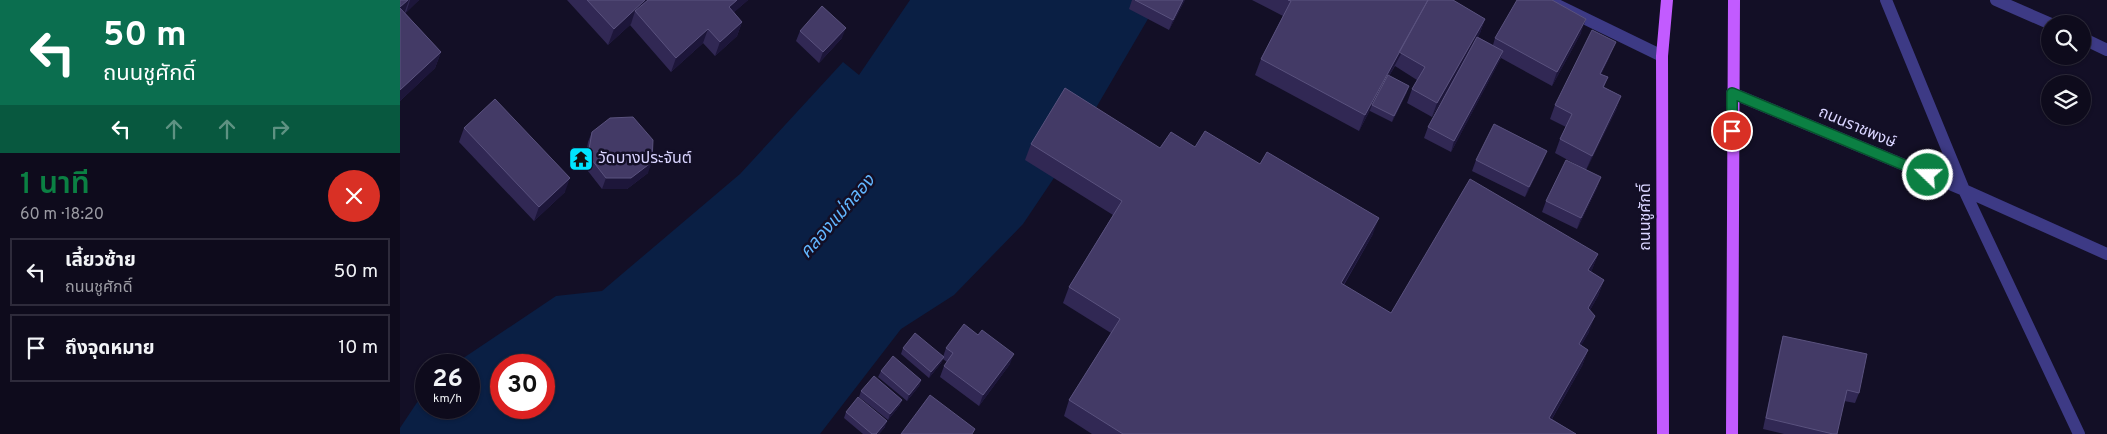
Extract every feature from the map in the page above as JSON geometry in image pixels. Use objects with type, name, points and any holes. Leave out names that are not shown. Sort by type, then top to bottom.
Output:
[{"type":"main road","points":[[1732,434],[1732,93],[1734,0]]},
{"type":"main road","name":"ถนนชูศักดิ์","points":[[1663,434],[1662,56],[1666,3]]},
{"type":"street","points":[[1546,0],[1662,56]]},
{"type":"street","points":[[1886,0],[1964,190],[2079,434]]},
{"type":"street","points":[[1996,0],[2023,5],[2041,17]]},
{"type":"street","points":[[2091,42],[2107,50]]},
{"type":"street","name":"ถนนราชพงษ์","points":[[1732,93],[1964,190],[2107,253]]},
{"type":"water","name":"คลองแม่กลอง","points":[[910,0],[1159,0],[1062,166],[1023,224],[954,295],[901,329],[820,434],[400,434],[400,428],[415,406],[415,419],[480,419],[480,354],[469,354],[556,296],[602,291],[740,174],[843,62],[859,75]]},
{"type":"building","points":[[400,0],[408,0],[400,7]]},
{"type":"building","points":[[587,0],[645,0],[614,29]]},
{"type":"building","points":[[648,0],[737,0],[729,7],[742,22],[720,42],[708,29],[676,58],[635,11]]},
{"type":"building","points":[[1135,0],[1183,0],[1173,20]]},
{"type":"building","points":[[1288,0],[1428,0],[1365,115],[1261,59],[1291,1]]},
{"type":"building","points":[[1428,0],[1453,0],[1485,19],[1437,103],[1412,89],[1425,67],[1399,52]]},
{"type":"building","points":[[1517,0],[1552,0],[1586,19],[1557,72],[1495,38]]},
{"type":"building","points":[[822,6],[846,28],[823,52],[800,31]]},
{"type":"building","points":[[400,8],[441,52],[400,90]]},
{"type":"building","points":[[1592,30],[1616,42],[1600,74],[1608,77],[1603,87],[1621,96],[1592,156],[1560,139],[1572,114],[1555,105]]},
{"type":"building","points":[[1477,37],[1503,51],[1454,141],[1428,127]]},
{"type":"building","points":[[1388,75],[1409,86],[1394,116],[1372,105]]},
{"type":"building","points":[[1065,88],[1160,148],[1171,132],[1195,147],[1205,131],[1260,164],[1267,152],[1379,218],[1341,283],[1391,313],[1470,179],[1598,254],[1588,270],[1604,280],[1588,308],[1595,316],[1579,344],[1588,350],[1549,418],[1576,434],[1123,434],[1069,400],[1120,319],[1069,287],[1122,201],[1031,144]]},
{"type":"building","points":[[495,99],[570,178],[539,207],[464,128]]},
{"type":"building","points":[[633,117],[653,140],[652,162],[631,178],[606,178],[588,155],[592,132],[610,118]]},
{"type":"building","points":[[1494,124],[1547,151],[1529,187],[1476,160]]},
{"type":"building","points":[[1566,160],[1601,177],[1581,218],[1546,201]]},
{"type":"building","points":[[964,324],[978,335],[982,330],[1014,354],[983,395],[944,366],[953,353],[946,348]]},
{"type":"building","points":[[915,333],[944,357],[931,372],[903,348]]},
{"type":"building","points":[[1783,336],[1867,354],[1859,393],[1847,390],[1837,434],[1766,418]]},
{"type":"building","points":[[893,356],[921,380],[909,395],[881,371]]},
{"type":"building","points":[[874,376],[902,400],[890,414],[861,391]]},
{"type":"building","points":[[930,395],[975,429],[972,434],[901,434]]},
{"type":"building","points":[[858,397],[887,421],[876,434],[872,434],[846,412]]},
{"type":"place","name":"วัดบางประจันต์","points":[[581,159]]},
{"type":"route","points":[[1732,131],[1732,93],[1928,175]]}]
